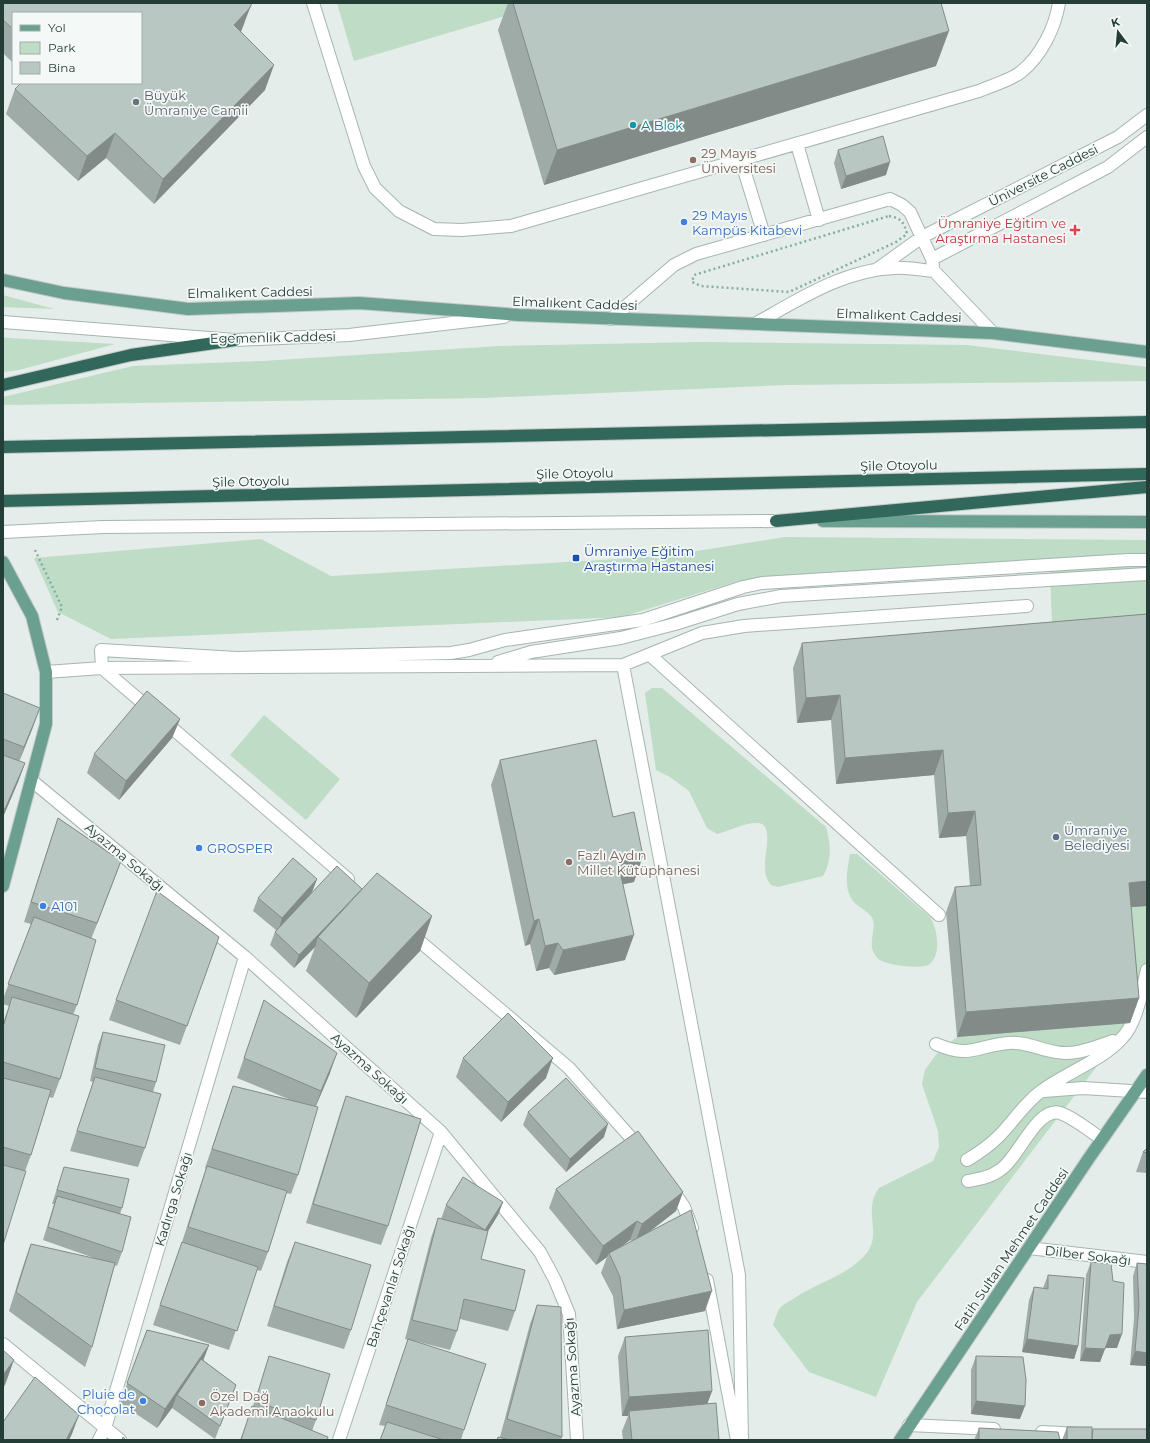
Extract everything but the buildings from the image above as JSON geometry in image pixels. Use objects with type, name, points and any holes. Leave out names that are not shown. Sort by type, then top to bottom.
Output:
[{"type":"highway","points":[[3,385],[130,355],[234,340]]},
{"type":"highway","points":[[3,447],[1147,422]]},
{"type":"highway","name":"Şile Otoyolu","points":[[3,501],[1147,474]]},
{"type":"highway","points":[[776,521],[1147,487]]},
{"type":"main road","name":"Elmalıkent Caddesi","points":[[3,280],[64,294],[188,309],[359,303],[519,315],[993,333],[1147,352]]},
{"type":"main road","points":[[776,521],[1147,522]]},
{"type":"main road","points":[[3,562],[32,616],[46,672],[46,724],[3,886]]},
{"type":"main road","name":"Fatih Sultan Mehmet Caddesi","points":[[900,1440],[1102,1139],[1142,1091],[1147,1075]]},
{"type":"street","points":[[313,3],[364,166],[375,188],[399,211],[434,229],[462,230],[511,226],[979,92],[1021,72],[1043,47],[1058,14],[1059,3]]},
{"type":"street","name":"Üniversite Caddesi","points":[[876,270],[922,237],[1118,137],[1147,115]]},
{"type":"street","name":"Üniversite Caddesi","points":[[933,265],[1108,167],[1147,137]]},
{"type":"street","points":[[796,144],[819,220]]},
{"type":"street","points":[[741,160],[764,235]]},
{"type":"street","points":[[611,319],[674,266],[696,254],[890,199],[902,205],[910,212],[933,265],[993,333]]},
{"type":"street","points":[[755,324],[823,286],[856,274],[876,270],[933,265]]},
{"type":"street","name":"Egemenlik Caddesi","points":[[3,322],[234,340],[349,335],[519,315]]},
{"type":"street","points":[[3,532],[103,527],[776,521]]},
{"type":"street","points":[[355,885],[102,668],[101,650],[237,658],[451,653],[469,650],[505,640],[643,620],[743,587],[762,583],[1147,560]]},
{"type":"street","points":[[483,666],[531,652],[621,638],[675,624],[738,604],[780,596],[1147,574]]},
{"type":"street","points":[[46,672],[102,668],[623,665],[650,656],[702,633],[744,626],[1028,606]]},
{"type":"street","points":[[650,656],[939,914]]},
{"type":"street","points":[[623,665],[739,1275],[742,1440]]},
{"type":"street","name":"Ayazma Sokağı","points":[[31,780],[245,957],[441,1132],[540,1252],[555,1280],[569,1314],[577,1440]]},
{"type":"street","points":[[403,927],[569,1068],[620,1124],[647,1157]]},
{"type":"street","name":"Kadırga Sokağı","points":[[99,1440],[105,1428],[245,957]]},
{"type":"street","points":[[967,1160],[984,1150],[1000,1136],[1022,1109],[1040,1092],[1110,1049],[1122,1038],[1130,1028],[1147,970]]},
{"type":"street","points":[[1133,1019],[1147,985]]},
{"type":"street","points":[[936,1044],[958,1052],[972,1052],[1008,1043],[1022,1043],[1056,1052],[1070,1053],[1086,1050],[1122,1038]]},
{"type":"street","points":[[1040,1092],[1084,1088],[1142,1091]]},
{"type":"street","points":[[968,1181],[987,1176],[1001,1170],[1013,1158],[1035,1126],[1044,1116],[1052,1113],[1060,1113],[1102,1139]]},
{"type":"street","name":"Bahçevanlar Sokağı","points":[[339,1440],[441,1132]]},
{"type":"street","points":[[665,1179],[684,1207],[695,1237]]},
{"type":"street","name":"Dilber Sokağı","points":[[1029,1248],[1147,1262]]},
{"type":"street","points":[[705,1267],[736,1440]]},
{"type":"street","points":[[3,1344],[120,1440]]},
{"type":"street","points":[[909,1425],[1008,1430]]},
{"type":"street","points":[[1031,1431],[1093,1434]]},
{"type":"path","points":[[888,216],[898,218],[905,225],[906,234],[896,242],[788,292],[701,286],[692,282],[694,275],[888,216]]},
{"type":"path","points":[[26,530],[62,608],[57,620]]},
{"type":"green space","points":[[337,3],[549,3],[354,61]]},
{"type":"green space","points":[[3,295],[54,309],[3,307]]},
{"type":"green space","points":[[3,337],[115,344],[19,370],[3,372]]},
{"type":"green space","points":[[702,342],[967,345],[1147,367],[1147,381],[787,385],[483,398],[3,405],[3,397],[133,366],[262,361],[500,346]]},
{"type":"green space","points":[[785,537],[1144,540],[1147,541],[1147,638],[1053,646],[1050,572],[738,581],[622,617],[111,639],[58,612],[34,558],[261,539],[331,576],[666,556]]},
{"type":"green space","points":[[652,688],[662,688],[826,827],[830,852],[828,864],[823,876],[778,887],[771,885],[765,871],[767,833],[762,824],[747,824],[717,834],[707,828],[689,791],[670,777],[656,770],[645,693]]},
{"type":"green space","points":[[264,715],[340,779],[306,820],[230,755]]},
{"type":"green space","points":[[850,854],[857,854],[931,918],[935,929],[937,948],[934,959],[930,964],[920,967],[897,965],[884,962],[876,956],[872,949],[874,928],[873,920],[868,913],[852,900],[847,888],[847,874]]},
{"type":"green space","points":[[1147,906],[1147,993],[1130,1023],[1120,908]]},
{"type":"green space","points":[[1130,1023],[917,1302],[876,1397],[809,1372],[773,1325],[777,1314],[784,1304],[802,1293],[841,1274],[858,1262],[871,1246],[873,1238],[872,1205],[879,1188],[933,1161],[939,1147],[938,1131],[922,1084],[925,1070],[938,1052],[957,1037]]},
{"type":"place","name":"Büyük Ümraniye Camii","points":[[136,102]]},
{"type":"place","name":"A Blok","points":[[633,125]]},
{"type":"place","name":"29 Mayıs Üniversitesi","points":[[693,160]]},
{"type":"place","name":"29 Mayıs Kampüs Kitabevi","points":[[684,222]]},
{"type":"place","name":"Ümraniye Eğitim ve Araştırma Hastanesi","points":[[1075,230]]},
{"type":"place","name":"Ümraniye Eğitim Araştırma Hastanesi","points":[[576,558]]},
{"type":"place","name":"Ümraniye Belediyesi","points":[[1056,837]]},
{"type":"place","name":"GROSPER","points":[[199,848]]},
{"type":"place","name":"Fazlı Aydın Millet Kütüphanesi","points":[[569,862]]},
{"type":"place","name":"A101","points":[[43,906]]},
{"type":"place","name":"Pluie de Chocolat","points":[[143,1401]]},
{"type":"place","name":"Özel Dağ Akademi Anaokulu","points":[[202,1403]]}]
